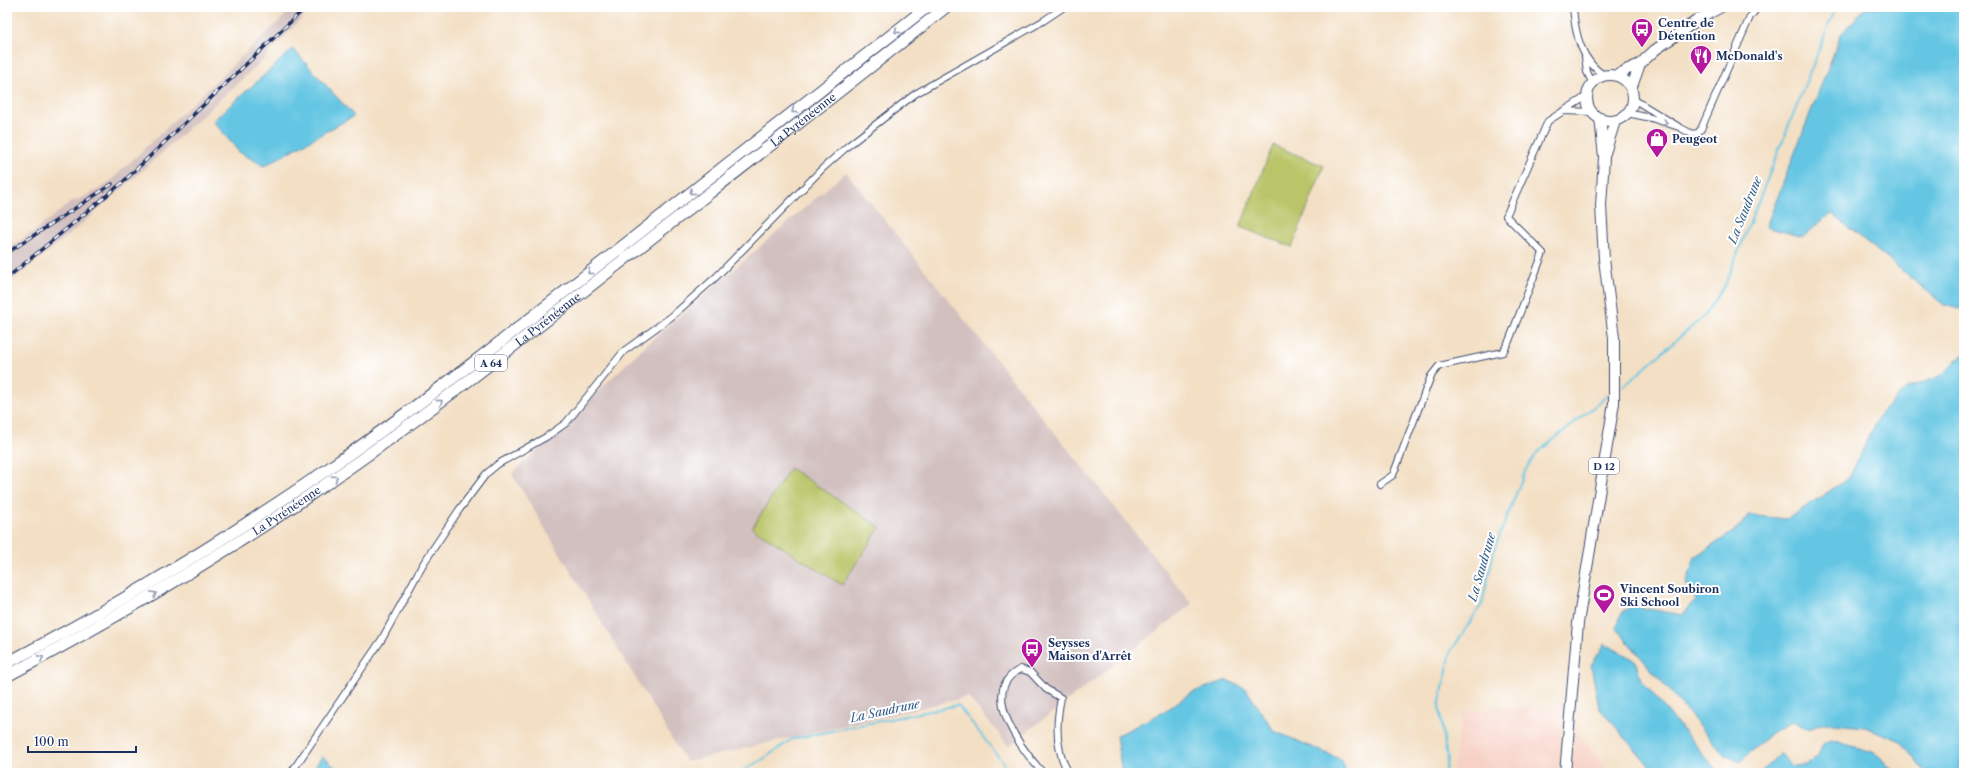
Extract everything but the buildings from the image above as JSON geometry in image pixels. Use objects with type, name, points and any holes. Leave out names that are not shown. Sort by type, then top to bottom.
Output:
[{"type":"highway","name":"La Pyrénéenne","points":[[7,663],[93,617],[192,557],[326,470],[380,432],[521,326],[927,7]]},
{"type":"highway","name":"La Pyrénéenne","points":[[7,676],[99,626],[198,567],[303,500],[386,442],[524,338],[946,7]]},
{"type":"main road","points":[[1640,64],[1627,113],[1614,120],[1596,115],[1588,103],[1587,96],[1593,84],[1640,64],[1655,50],[1699,19],[1721,7]]},
{"type":"main road","points":[[1610,76],[1624,81],[1632,94]]},
{"type":"main road","name":"D 12","points":[[1596,115],[1604,157]]},
{"type":"main road","name":"D 12","points":[[1565,773],[1578,623],[1614,403],[1614,338],[1604,259],[1601,206],[1604,157],[1614,120]]},
{"type":"street","points":[[291,773],[382,639],[423,564],[459,510],[486,474],[498,464],[546,437],[566,423],[624,351],[671,317],[711,282],[823,168],[849,144],[922,90],[1043,21],[1064,7]]},
{"type":"street","points":[[1573,7],[1577,33],[1584,54],[1587,72],[1593,84]]},
{"type":"street","points":[[1627,113],[1650,118],[1692,134],[1698,133],[1750,16],[1758,7]]},
{"type":"street","points":[[1584,54],[1594,69],[1610,76]]},
{"type":"street","points":[[1632,94],[1679,128]]},
{"type":"street","points":[[1380,484],[1392,475],[1431,376],[1439,366],[1503,352],[1510,341],[1544,253],[1506,216],[1548,121],[1587,96]]},
{"type":"street","points":[[1563,111],[1596,115]]},
{"type":"street","points":[[1043,773],[1027,755],[1013,732],[1003,706],[1002,694],[1006,683],[1015,672],[1021,669],[1030,672],[1046,689],[1061,698],[1058,711],[1058,744],[1069,773]]},
{"type":"shaded area","points":[[294,7],[312,7],[265,58],[143,170],[70,234],[7,284],[7,250],[40,227],[71,202],[106,185]]},
{"type":"shaded area","points":[[7,138],[11,171],[7,204]]},
{"type":"shaded area","points":[[846,172],[1192,604],[1009,746],[968,697],[686,762],[512,474],[645,346]]},
{"type":"shaded area","points":[[1563,704],[1558,773],[1452,773],[1463,711]]},
{"type":"shaded area","points":[[1575,730],[1609,773],[1572,773]]},
{"type":"green space","points":[[1273,145],[1324,166],[1292,247],[1240,227]]},
{"type":"green space","points":[[790,468],[880,527],[842,585],[752,528]]},
{"type":"water","points":[[1866,7],[1964,7],[1964,310],[1944,305],[1831,213],[1803,237],[1766,227],[1841,34]]},
{"type":"water","points":[[293,49],[354,116],[264,166],[239,152],[213,121]]},
{"type":"water","points":[[1964,353],[1964,759],[1956,773],[1926,773],[1901,741],[1865,727],[1825,723],[1808,729],[1793,721],[1771,733],[1740,762],[1724,755],[1616,628],[1623,611],[1633,606],[1682,615],[1696,600],[1686,584],[1695,557],[1739,528],[1748,515],[1787,519],[1849,478],[1880,414],[1906,389],[1942,375]]},
{"type":"water","points":[[1605,644],[1635,660],[1641,680],[1719,773],[1656,773],[1599,708],[1591,665]]},
{"type":"water","points":[[1227,680],[1246,689],[1274,731],[1340,759],[1346,773],[1122,773],[1116,736],[1163,712],[1191,693]]},
{"type":"water","points":[[1831,740],[1873,752],[1897,773],[1760,773],[1780,753],[1792,766],[1807,765],[1816,758],[1823,744]]},
{"type":"water","points":[[322,756],[342,773],[311,773]]},
{"type":"waterway","name":"La Saudrune","points":[[1623,387],[1705,315],[1725,285],[1836,7]]},
{"type":"waterway","name":"La Saudrune","points":[[1445,773],[1447,759],[1439,706],[1451,651],[1482,604],[1495,547],[1526,469],[1537,453],[1607,396]]},
{"type":"waterway","name":"La Saudrune","points":[[739,773],[765,758],[792,739],[958,705],[1011,773]]},
{"type":"railway","points":[[7,278],[123,182],[306,7]]},
{"type":"railway","points":[[7,143],[9,169],[7,187]]},
{"type":"railway","points":[[7,253],[112,184]]},
{"type":"place","name":"Centre de Détention","points":[[1642,48]]},
{"type":"place","name":"McDonald's","points":[[1701,76]]},
{"type":"place","name":"Peugeot","points":[[1657,158]]},
{"type":"place","name":"Vincent Soubiron Ski School","points":[[1604,614]]},
{"type":"place","name":"Seysses Maison d'Arrêt","points":[[1032,668]]}]
